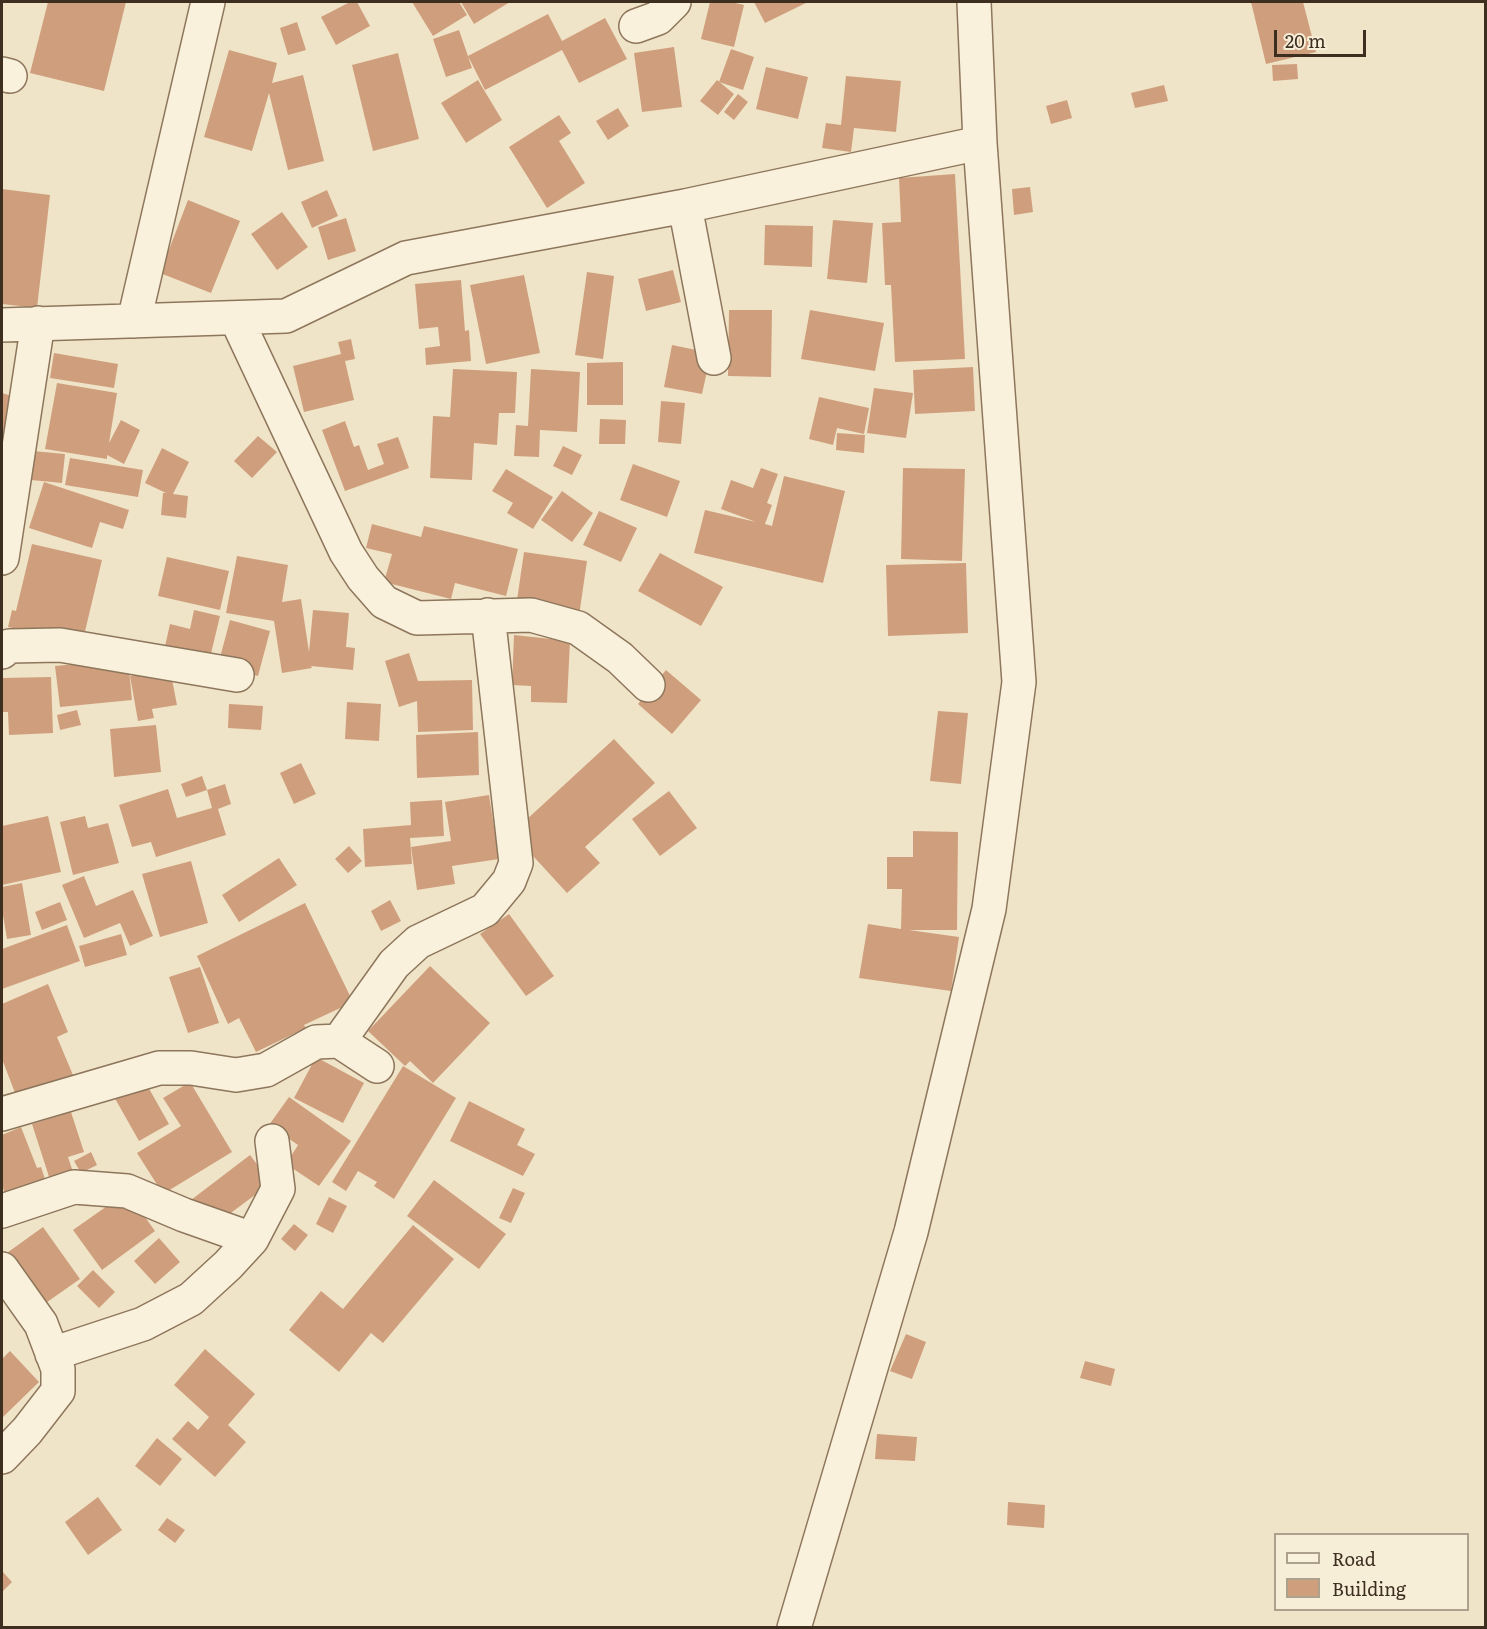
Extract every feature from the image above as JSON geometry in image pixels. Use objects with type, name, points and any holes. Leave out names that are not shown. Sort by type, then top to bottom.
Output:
[{"type":"street","points":[[134,321],[208,2]]},
{"type":"street","points":[[636,26],[658,18],[674,2]]},
{"type":"street","points":[[794,1628],[911,1232],[987,921],[1019,682],[980,143],[974,2]]},
{"type":"street","points":[[2,325],[286,316],[406,258],[685,206],[980,143]]},
{"type":"street","points":[[685,206],[714,358]]},
{"type":"street","points":[[236,318],[346,552],[363,578],[384,602],[417,618],[531,615],[578,628],[620,658],[648,685]]},
{"type":"street","points":[[2,558],[38,323]]},
{"type":"street","points":[[339,1041],[394,963],[418,942],[485,910],[509,882],[516,863],[488,615]]},
{"type":"street","points":[[2,652],[9,646],[60,645],[237,675]]},
{"type":"street","points":[[2,1114],[159,1068],[191,1068],[236,1075],[266,1070],[316,1042],[339,1041],[377,1066]]},
{"type":"street","points":[[52,1354],[143,1324],[191,1299],[228,1265],[252,1239],[278,1189],[272,1141]]},
{"type":"street","points":[[2,1211],[74,1187],[127,1191],[184,1215],[252,1239]]},
{"type":"street","points":[[2,1269],[41,1324],[58,1369],[58,1391],[27,1431],[2,1457]]},
{"type":"building","points":[[48,2],[126,2],[104,91],[30,73]]},
{"type":"building","points":[[350,2],[357,2],[370,26],[336,45],[321,17]]},
{"type":"building","points":[[412,2],[459,2],[467,15],[433,36]]},
{"type":"building","points":[[461,2],[510,2],[474,24]]},
{"type":"building","points":[[710,2],[731,2],[744,5],[734,47],[701,39]]},
{"type":"building","points":[[754,2],[808,2],[765,23]]},
{"type":"building","points":[[1251,2],[1303,2],[1316,52],[1266,64]]},
{"type":"building","points":[[548,14],[562,41],[605,18],[627,59],[579,83],[562,50],[485,90],[468,56]]},
{"type":"building","points":[[297,22],[306,50],[288,55],[280,28]]},
{"type":"building","points":[[459,30],[472,68],[446,77],[433,39]]},
{"type":"building","points":[[674,47],[682,107],[642,112],[634,53]]},
{"type":"building","points":[[731,49],[754,57],[743,90],[719,82]]},
{"type":"building","points":[[229,50],[277,63],[272,83],[303,75],[324,161],[288,170],[269,93],[252,151],[204,137]]},
{"type":"building","points":[[398,53],[419,139],[373,151],[352,65]]},
{"type":"building","points":[[1297,64],[1298,79],[1273,81],[1272,65]]},
{"type":"building","points":[[766,67],[808,77],[798,119],[756,109]]},
{"type":"building","points":[[846,76],[901,81],[896,132],[854,128],[851,152],[822,148],[826,123],[841,125]]},
{"type":"building","points":[[478,80],[502,120],[466,143],[441,103]]},
{"type":"building","points":[[717,80],[734,94],[718,115],[700,101]]},
{"type":"building","points":[[1164,85],[1168,101],[1135,108],[1131,93]]},
{"type":"building","points":[[738,94],[748,102],[734,120],[724,112]]},
{"type":"building","points":[[1067,100],[1072,118],[1051,124],[1046,106]]},
{"type":"building","points":[[618,108],[629,126],[608,140],[596,121]]},
{"type":"building","points":[[559,115],[571,133],[559,141],[585,183],[547,208],[509,147]]},
{"type":"building","points":[[955,174],[965,359],[895,362],[891,285],[885,285],[882,223],[901,222],[899,178]]},
{"type":"building","points":[[1030,187],[1033,212],[1014,215],[1012,189]]},
{"type":"building","points":[[2,189],[50,195],[37,308],[2,304]]},
{"type":"building","points":[[327,190],[338,216],[312,228],[301,202]]},
{"type":"building","points":[[188,200],[240,221],[211,293],[160,273]]},
{"type":"building","points":[[282,212],[308,247],[277,270],[251,234]]},
{"type":"building","points":[[346,218],[356,251],[328,260],[318,227]]},
{"type":"building","points":[[833,220],[873,223],[867,283],[827,279]]},
{"type":"building","points":[[765,225],[813,226],[812,267],[764,265]]},
{"type":"building","points":[[673,270],[681,302],[646,311],[638,279]]},
{"type":"building","points":[[587,272],[614,276],[603,359],[575,355]]},
{"type":"building","points":[[524,275],[540,353],[486,364],[470,285]]},
{"type":"building","points":[[461,280],[465,331],[469,330],[471,361],[426,365],[425,348],[440,346],[438,327],[419,329],[415,284]]},
{"type":"building","points":[[729,310],[772,310],[771,377],[728,376]]},
{"type":"building","points":[[810,310],[884,323],[875,371],[801,359]]},
{"type":"building","points":[[351,339],[355,359],[345,361],[354,400],[304,412],[293,366],[341,354],[338,342]]},
{"type":"building","points":[[672,345],[711,353],[702,394],[664,387]]},
{"type":"building","points":[[54,353],[118,364],[114,388],[50,378]]},
{"type":"building","points":[[623,362],[623,405],[587,405],[587,363]]},
{"type":"building","points":[[973,367],[975,411],[915,414],[913,370]]},
{"type":"building","points":[[453,369],[517,372],[515,413],[499,413],[497,445],[474,443],[472,480],[430,478],[433,416],[450,417]]},
{"type":"building","points":[[531,369],[580,372],[577,432],[540,430],[539,457],[514,456],[516,425],[528,426]]},
{"type":"building","points":[[57,383],[117,393],[109,443],[121,420],[140,430],[124,464],[107,455],[107,459],[45,449]]},
{"type":"building","points":[[874,388],[913,393],[906,438],[867,433]]},
{"type":"building","points":[[2,393],[25,400],[2,469]]},
{"type":"building","points":[[819,397],[869,408],[864,434],[837,428],[833,445],[809,439]]},
{"type":"building","points":[[661,401],[685,403],[681,444],[658,442]]},
{"type":"building","points":[[600,419],[626,420],[625,444],[599,444]]},
{"type":"building","points":[[345,421],[354,447],[359,445],[368,470],[384,464],[377,444],[398,437],[409,468],[345,491],[322,430]]},
{"type":"building","points":[[837,433],[865,435],[864,453],[836,450]]},
{"type":"building","points":[[258,436],[277,452],[252,478],[234,461]]},
{"type":"building","points":[[563,446],[582,455],[572,475],[553,466]]},
{"type":"building","points":[[162,448],[189,462],[173,494],[188,496],[186,518],[161,515],[163,493],[166,493],[145,483]]},
{"type":"building","points":[[33,451],[65,454],[62,483],[31,480]]},
{"type":"building","points":[[70,458],[143,470],[138,497],[65,485]]},
{"type":"building","points":[[633,464],[680,481],[667,517],[620,500]]},
{"type":"building","points":[[761,468],[778,474],[767,503],[772,505],[765,524],[772,526],[784,476],[845,491],[823,583],[694,553],[705,510],[756,522],[721,509],[731,480],[753,488]]},
{"type":"building","points":[[903,468],[965,469],[962,561],[901,559]]},
{"type":"building","points":[[506,469],[553,497],[533,529],[507,513],[513,503],[492,491]]},
{"type":"building","points":[[44,482],[129,510],[123,529],[100,522],[92,548],[29,528]]},
{"type":"building","points":[[562,491],[593,513],[572,542],[541,520]]},
{"type":"building","points":[[599,511],[637,528],[621,562],[583,545]]},
{"type":"building","points":[[372,524],[421,537],[424,526],[518,549],[506,596],[455,583],[451,599],[384,582],[392,554],[366,548]]},
{"type":"building","points":[[32,544],[102,560],[82,644],[8,627],[12,610],[16,611]]},
{"type":"building","points":[[524,552],[587,561],[579,616],[516,607]]},
{"type":"building","points":[[660,553],[723,587],[701,626],[638,591]]},
{"type":"building","points":[[237,556],[288,565],[282,602],[301,599],[309,652],[313,610],[349,613],[346,647],[355,648],[353,670],[311,666],[312,668],[282,673],[274,621],[226,613]]},
{"type":"building","points":[[167,557],[229,571],[220,610],[158,596]]},
{"type":"building","points":[[966,563],[968,633],[888,636],[886,565]]},
{"type":"building","points":[[194,610],[220,616],[209,662],[164,651],[170,624],[190,629]]},
{"type":"building","points":[[230,620],[270,631],[258,676],[218,665]]},
{"type":"building","points":[[514,635],[570,641],[567,703],[531,702],[531,686],[512,685]]},
{"type":"building","points":[[409,653],[418,681],[472,680],[473,730],[418,732],[417,701],[399,707],[385,661]]},
{"type":"building","points":[[128,659],[132,700],[60,707],[55,666]]},
{"type":"building","points":[[170,669],[177,705],[152,709],[154,718],[138,721],[130,676]]},
{"type":"building","points":[[666,670],[701,700],[672,734],[638,704]]},
{"type":"building","points":[[51,677],[53,733],[9,735],[8,712],[2,712],[2,678]]},
{"type":"building","points":[[347,702],[381,704],[379,741],[345,739]]},
{"type":"building","points":[[229,704],[263,706],[261,730],[228,728]]},
{"type":"building","points":[[77,710],[81,725],[60,730],[57,715]]},
{"type":"building","points":[[938,711],[968,713],[961,784],[930,781]]},
{"type":"building","points":[[156,725],[161,772],[114,777],[110,729]]},
{"type":"building","points":[[478,732],[479,775],[417,778],[416,735]]},
{"type":"building","points":[[614,739],[655,783],[585,847],[600,863],[567,893],[512,833]]},
{"type":"building","points":[[301,763],[316,794],[294,804],[280,773]]},
{"type":"building","points":[[202,776],[207,790],[186,797],[181,784]]},
{"type":"building","points":[[225,784],[231,804],[218,809],[226,835],[156,857],[151,842],[132,847],[119,805],[168,789],[177,818],[212,808],[207,790]]},
{"type":"building","points":[[669,791],[697,828],[660,856],[632,819]]},
{"type":"building","points":[[489,795],[499,859],[452,866],[455,884],[417,890],[411,847],[451,841],[445,802]]},
{"type":"building","points":[[442,800],[444,836],[410,838],[412,864],[365,867],[363,829],[411,825],[410,802]]},
{"type":"building","points":[[48,816],[61,872],[2,885],[2,826]]},
{"type":"building","points":[[85,816],[88,828],[108,823],[119,863],[73,875],[60,822]]},
{"type":"building","points":[[913,831],[958,832],[957,930],[909,930],[959,937],[951,991],[859,978],[868,924],[901,929],[902,889],[887,889],[887,857],[913,857]]},
{"type":"building","points":[[349,846],[362,861],[348,873],[335,859]]},
{"type":"building","points":[[279,858],[297,885],[239,922],[222,895]]},
{"type":"building","points":[[191,861],[208,923],[160,937],[142,874]]},
{"type":"building","points":[[84,876],[96,906],[133,890],[153,936],[130,946],[120,923],[84,938],[62,885]]},
{"type":"building","points":[[22,883],[31,935],[7,939],[2,909],[2,887]]},
{"type":"building","points":[[390,900],[401,921],[381,931],[371,911]]},
{"type":"building","points":[[60,902],[67,920],[42,930],[35,912]]},
{"type":"building","points":[[305,903],[353,1002],[304,1025],[306,1028],[256,1052],[239,1018],[228,1024],[197,956]]},
{"type":"building","points":[[509,914],[554,976],[526,996],[480,934]]},
{"type":"building","points":[[67,925],[80,961],[2,989],[2,949]]},
{"type":"building","points":[[121,934],[127,955],[85,967],[79,946]]},
{"type":"building","points":[[430,966],[490,1023],[433,1083],[410,1061],[405,1066],[368,1031]]},
{"type":"building","points":[[200,967],[219,1023],[188,1033],[169,977]]},
{"type":"building","points":[[48,984],[68,1032],[57,1037],[73,1075],[17,1098],[2,1059],[2,1004]]},
{"type":"building","points":[[316,1057],[364,1083],[343,1123],[294,1098]]},
{"type":"building","points":[[403,1066],[456,1098],[394,1199],[374,1186],[377,1182],[358,1171],[346,1191],[332,1182]]},
{"type":"building","points":[[143,1078],[169,1124],[139,1141],[113,1095]]},
{"type":"building","points":[[190,1082],[232,1152],[163,1194],[137,1153],[181,1126],[163,1098]]},
{"type":"building","points":[[289,1097],[351,1141],[319,1186],[286,1164],[298,1145],[269,1125]]},
{"type":"building","points":[[469,1101],[525,1129],[517,1145],[535,1154],[523,1176],[450,1141]]},
{"type":"building","points":[[71,1112],[84,1152],[68,1157],[75,1178],[52,1186],[32,1124]]},
{"type":"building","points":[[21,1127],[37,1168],[41,1167],[45,1179],[5,1194],[2,1185],[2,1135]]},
{"type":"building","points":[[91,1152],[97,1165],[81,1173],[74,1161]]},
{"type":"building","points":[[250,1155],[271,1183],[212,1227],[191,1200]]},
{"type":"building","points":[[434,1180],[506,1234],[479,1269],[407,1216]]},
{"type":"building","points":[[513,1188],[525,1193],[511,1223],[499,1218]]},
{"type":"building","points":[[127,1192],[155,1231],[102,1270],[73,1230]]},
{"type":"building","points":[[329,1197],[347,1206],[333,1233],[316,1224]]},
{"type":"building","points":[[294,1224],[308,1235],[295,1251],[281,1239]]},
{"type":"building","points":[[413,1225],[454,1259],[383,1343],[371,1333],[339,1372],[289,1330],[321,1291],[343,1309]]},
{"type":"building","points":[[43,1227],[80,1279],[40,1307],[4,1255]]},
{"type":"building","points":[[159,1238],[180,1262],[155,1284],[134,1261]]},
{"type":"building","points":[[93,1270],[115,1292],[99,1308],[77,1286]]},
{"type":"building","points":[[906,1334],[926,1342],[912,1379],[890,1371]]},
{"type":"building","points":[[205,1349],[255,1394],[228,1425],[246,1442],[215,1477],[172,1439],[188,1421],[198,1430],[209,1417],[174,1385]]},
{"type":"building","points":[[10,1351],[39,1382],[2,1418],[2,1359]]},
{"type":"building","points":[[1085,1361],[1115,1369],[1111,1386],[1080,1378]]},
{"type":"building","points":[[877,1434],[917,1437],[915,1461],[875,1459]]},
{"type":"building","points":[[157,1438],[182,1459],[160,1486],[135,1466]]},
{"type":"building","points":[[98,1497],[122,1530],[88,1555],[65,1522]]},
{"type":"building","points":[[1008,1502],[1045,1505],[1044,1528],[1007,1525]]},
{"type":"building","points":[[167,1518],[185,1530],[175,1543],[158,1530]]},
{"type":"building","points":[[2,1571],[12,1582],[2,1592]]}]
